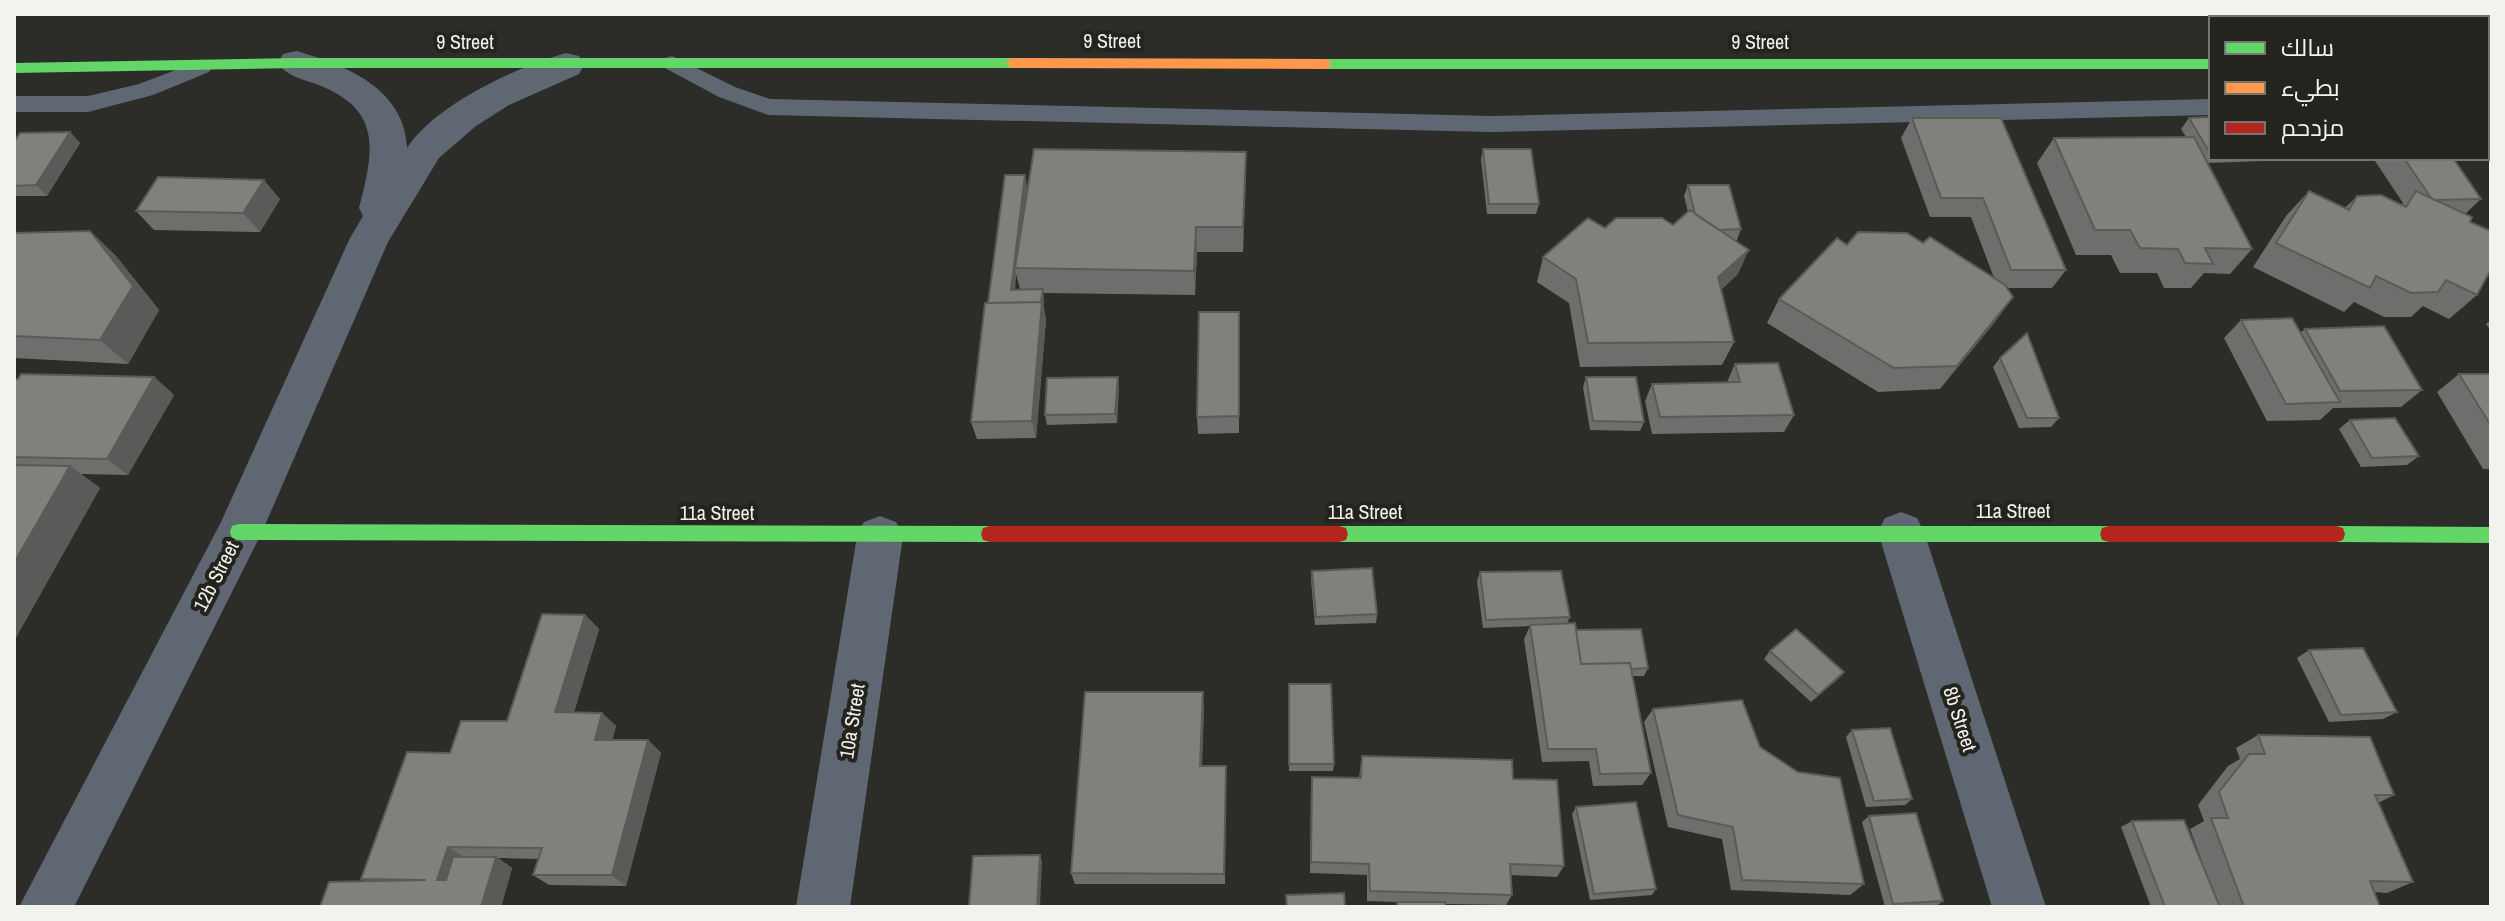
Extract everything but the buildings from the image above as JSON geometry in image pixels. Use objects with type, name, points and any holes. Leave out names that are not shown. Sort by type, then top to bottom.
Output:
[{"type":"street","name":"9 Street","points":[[14,68],[296,63],[2209,64]]},
{"type":"street","name":"12b Street","points":[[296,63],[344,81],[366,99],[388,126],[389,164],[370,238]]},
{"type":"street","name":"12b Street","points":[[46,907],[239,532],[370,238],[426,149],[463,117],[496,96],[566,65]]},
{"type":"street","name":"11a Street","points":[[239,532],[880,536],[1901,532],[2491,535]]},
{"type":"street","name":"8b Street","points":[[1901,532],[2019,907]]},
{"type":"street","name":"10a Street","points":[[823,907],[880,536]]},
{"type":"lane","points":[[672,63],[727,92],[768,107],[1491,124],[2209,107]]},
{"type":"lane","points":[[14,104],[88,104],[145,90],[202,67]]},
{"type":"traffic: fast","points":[[14,68],[296,63],[1012,63]]},
{"type":"traffic: fast","points":[[1326,64],[2209,64]]},
{"type":"traffic: fast","points":[[239,532],[990,534]]},
{"type":"traffic: fast","points":[[1339,534],[2109,534]]},
{"type":"traffic: fast","points":[[2336,534],[2491,535]]},
{"type":"traffic: slow","points":[[1012,63],[1326,64]]},
{"type":"traffic: jam","points":[[990,534],[1339,534]]},
{"type":"traffic: jam","points":[[2109,534],[2336,534]]}]
